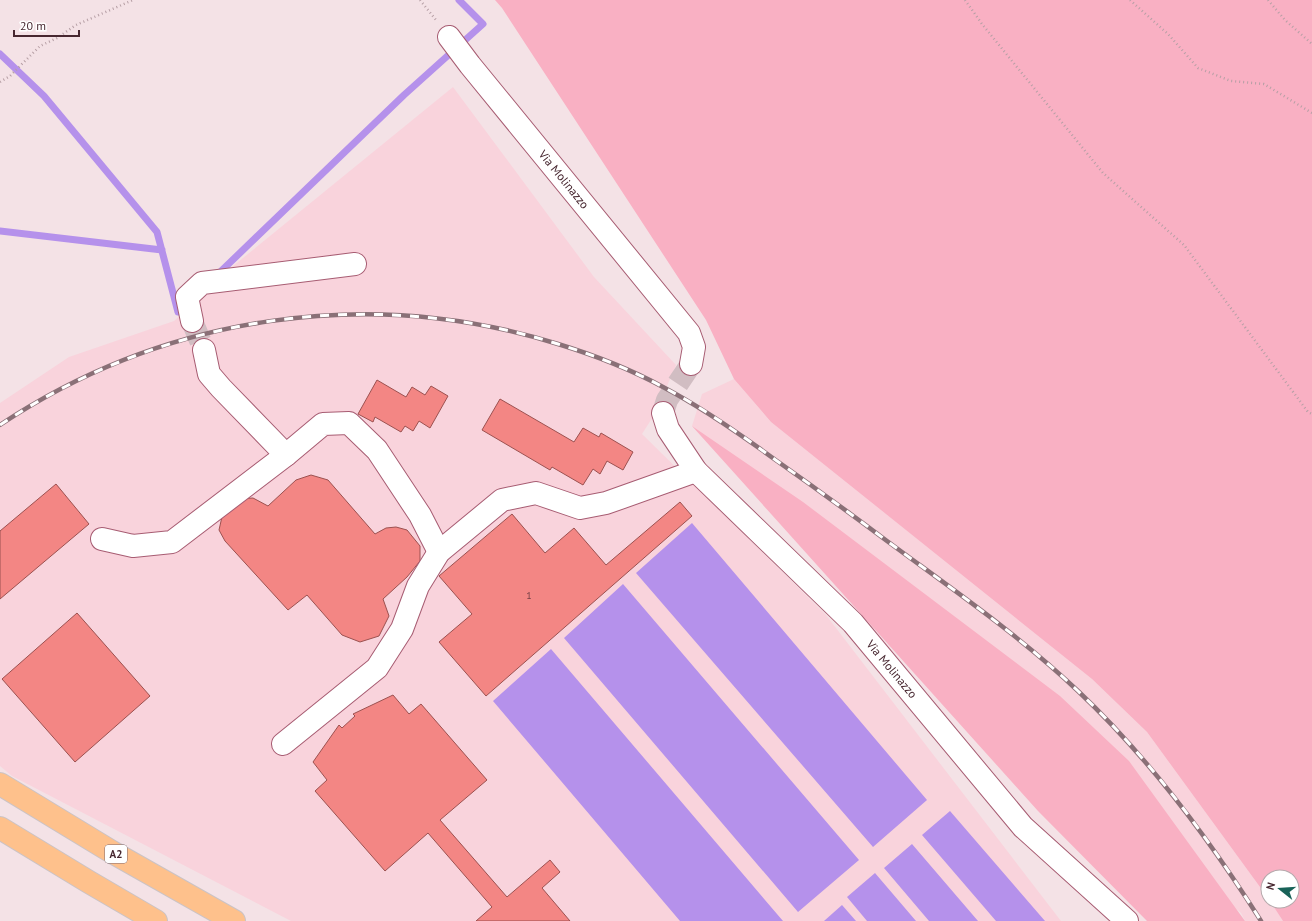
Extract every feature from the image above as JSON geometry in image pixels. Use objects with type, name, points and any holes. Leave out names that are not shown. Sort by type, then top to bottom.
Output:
[{"type":"highway","name":"A2","points":[[0,784],[112,852],[234,921]]},
{"type":"highway","points":[[0,828],[156,921]]},
{"type":"street","name":"Via Molinazzo","points":[[449,37],[470,65],[689,334],[694,347],[691,364]]},
{"type":"street","points":[[192,321],[187,297],[202,283],[355,264]]},
{"type":"street","points":[[204,350],[209,374],[286,455]]},
{"type":"street","name":"Via Molinazzo","points":[[663,413],[668,430],[696,471],[853,623],[1022,827],[1128,921]]},
{"type":"street","points":[[102,539],[133,546],[172,542],[286,455],[323,424],[349,423],[377,450],[420,515],[439,552]]},
{"type":"street","points":[[283,744],[377,668],[402,629],[418,586],[439,552],[502,500],[536,493],[580,508],[606,503],[696,471]]},
{"type":"path","points":[[0,82],[10,76],[40,46],[57,38],[76,25],[133,0]]},
{"type":"path","points":[[420,0],[449,37]]},
{"type":"path","points":[[965,0],[982,24],[1104,173],[1184,245],[1308,412],[1312,414]]},
{"type":"path","points":[[1130,0],[1168,34],[1198,68],[1231,81],[1264,84],[1312,113]]},
{"type":"path","points":[[1268,0],[1285,20],[1312,44]]},
{"type":"shaded area","points":[[495,0],[1312,0],[1312,921],[1283,921],[1275,909],[1300,909],[1300,869],[1260,869],[1260,887],[1147,732],[1092,679],[771,422],[734,379],[706,320],[502,8]]},
{"type":"shaded area","points":[[453,87],[594,277],[676,365],[656,412],[642,434],[826,615],[1061,921],[291,921],[12,776],[0,766],[0,403],[69,357],[174,321],[227,271]]},
{"type":"shaded area","points":[[734,379],[771,422],[1092,679],[1147,732],[1260,887],[1260,909],[1276,909],[1283,921],[1245,921],[1241,913],[692,426],[702,394]]},
{"type":"shaded area","points":[[692,426],[803,502],[1060,696],[1129,761],[1245,921],[1147,921],[1038,811]]},
{"type":"shaded area","points":[[692,523],[927,800],[873,847],[636,573]]},
{"type":"shaded area","points":[[623,584],[859,860],[798,912],[564,638]]},
{"type":"shaded area","points":[[551,649],[783,921],[680,921],[493,701]]},
{"type":"shaded area","points":[[950,811],[1045,921],[996,921],[922,835]]},
{"type":"shaded area","points":[[912,844],[978,921],[929,921],[884,868]]},
{"type":"shaded area","points":[[875,873],[916,921],[867,921],[847,897]]},
{"type":"shaded area","points":[[842,905],[856,921],[824,921]]},
{"type":"building","points":[[377,380],[406,397],[412,387],[425,395],[431,386],[448,396],[430,428],[419,421],[413,431],[405,426],[401,432],[375,417],[373,422],[358,414]]},
{"type":"building","points":[[500,399],[574,442],[583,428],[599,437],[601,433],[633,452],[623,470],[607,461],[600,474],[593,469],[583,485],[552,467],[550,470],[482,430]]},
{"type":"building","points":[[311,475],[328,480],[375,534],[386,528],[396,527],[407,530],[420,546],[420,561],[407,577],[383,599],[389,616],[379,636],[360,642],[342,635],[307,595],[288,610],[225,541],[219,530],[224,508],[237,499],[253,498],[268,506],[296,480]]},
{"type":"building","points":[[56,484],[89,524],[0,599],[0,531]]},
{"type":"building","points":[[680,502],[692,516],[486,696],[439,642],[472,614],[439,576],[512,514],[545,553],[574,528],[606,565]]},
{"type":"building","points":[[77,613],[150,696],[75,762],[2,679]]},
{"type":"building","points":[[393,695],[409,714],[421,704],[487,780],[440,820],[507,897],[550,860],[560,872],[542,888],[570,921],[476,921],[492,907],[428,833],[385,871],[315,791],[327,780],[313,762],[339,725],[342,728],[355,716],[353,714]]},
{"type":"waterway","points":[[217,275],[404,95],[483,24],[459,0]]},
{"type":"waterway","points":[[0,54],[44,96],[157,232],[178,312],[185,306]]},
{"type":"waterway","points":[[0,231],[162,250]]},
{"type":"tunnel","points":[[192,321],[204,350]]},
{"type":"tunnel","points":[[663,413],[667,400],[691,364]]},
{"type":"railway","points":[[0,425],[64,388],[130,358],[199,335],[270,321],[342,315],[414,316],[487,326],[558,344],[612,363],[638,374],[678,395],[735,431],[960,595],[1056,670],[1130,744],[1177,800],[1220,859],[1261,921]]}]
